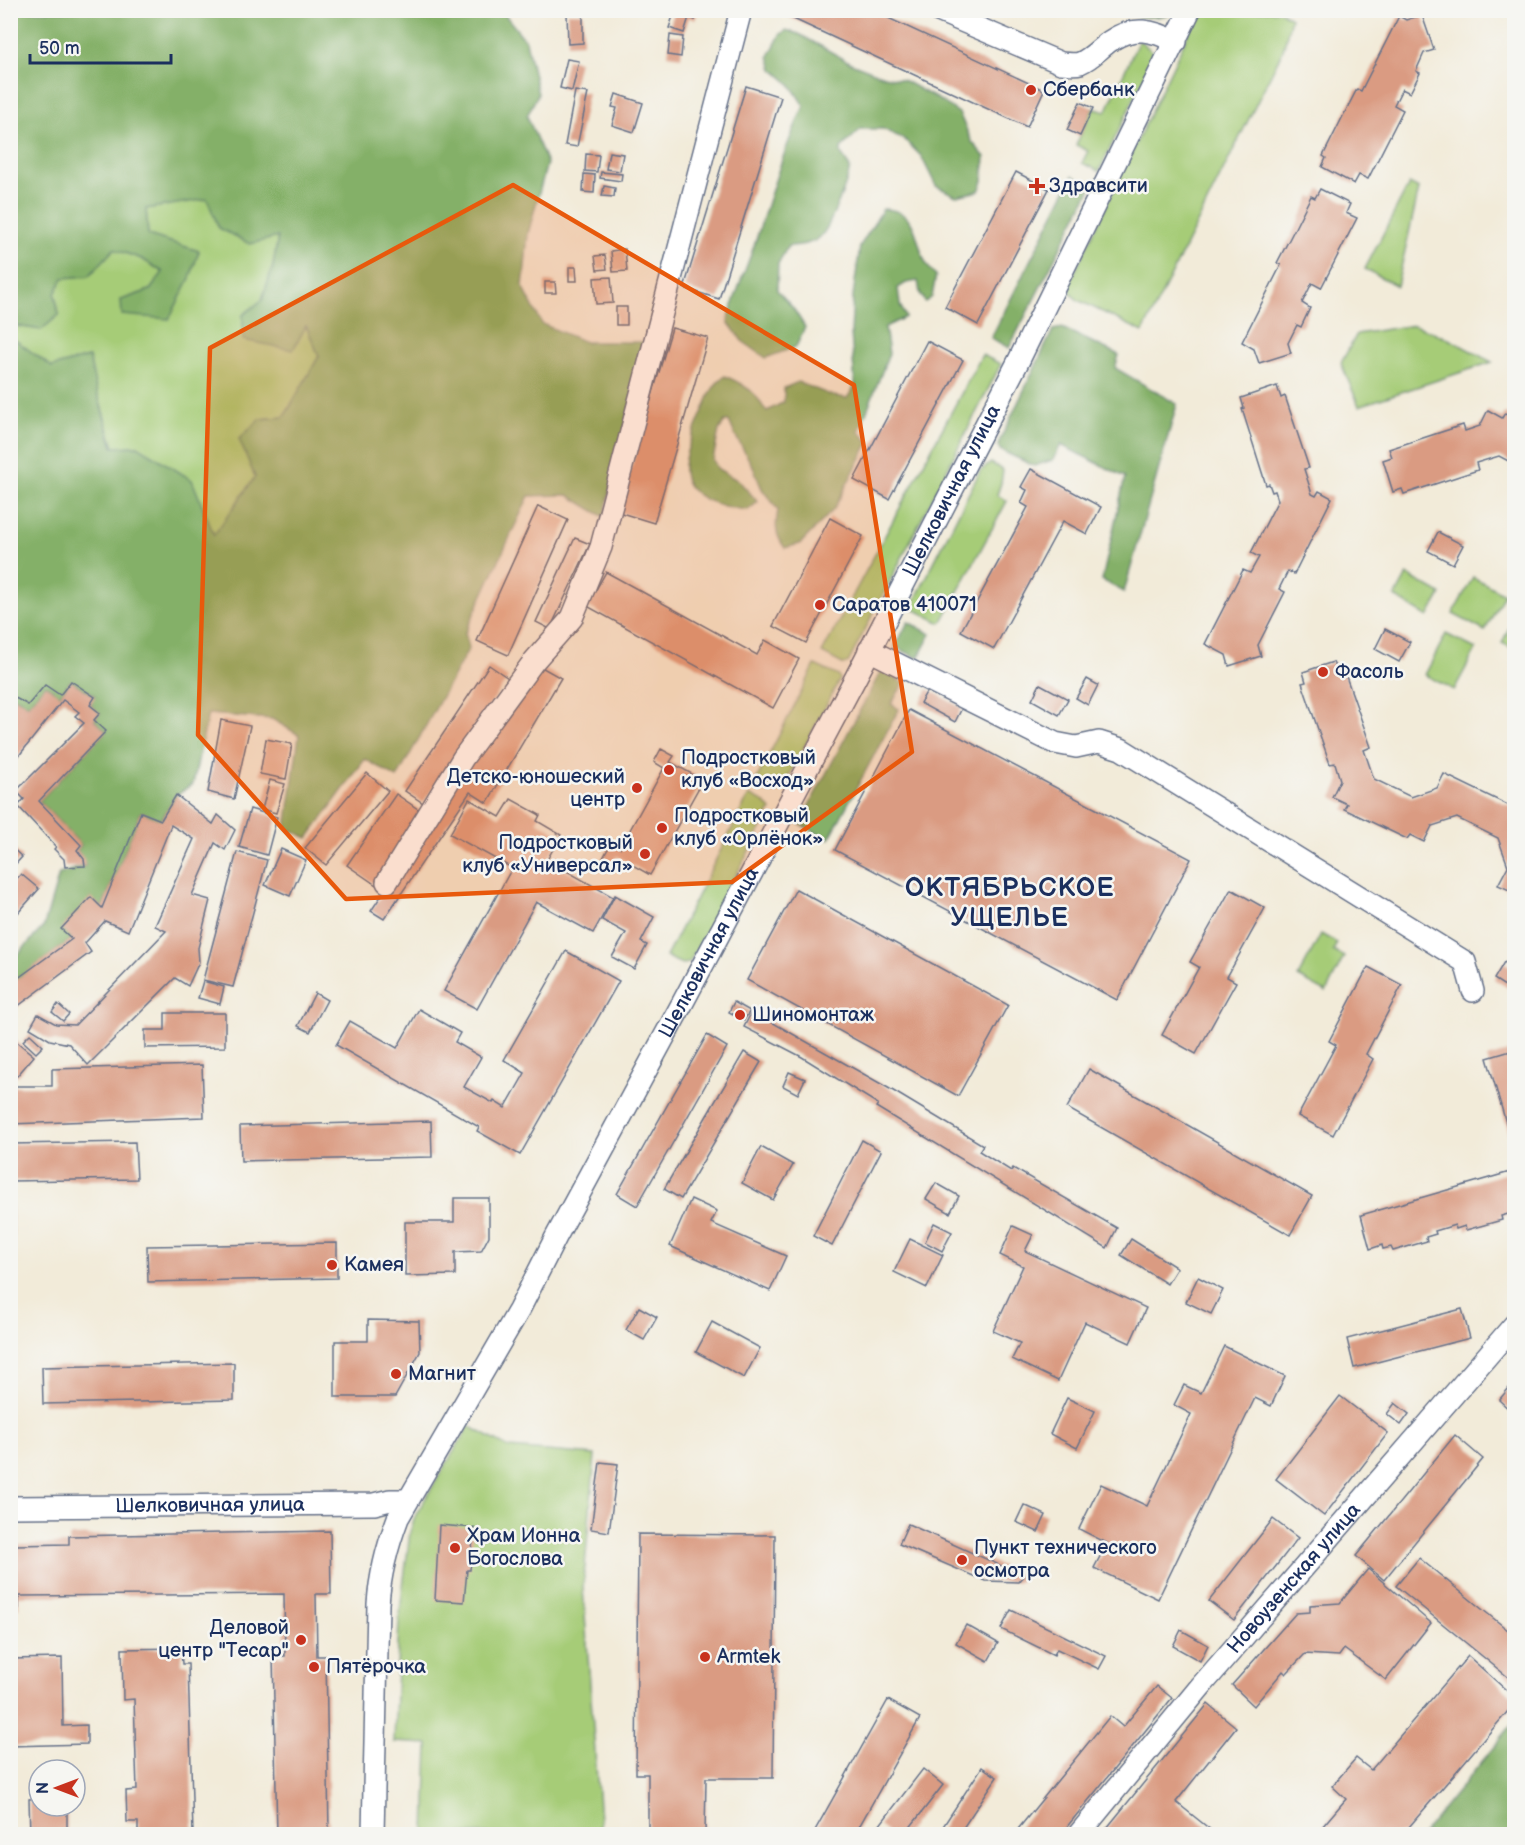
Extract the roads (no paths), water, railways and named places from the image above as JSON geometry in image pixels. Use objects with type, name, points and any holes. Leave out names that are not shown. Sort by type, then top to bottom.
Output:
[{"type":"street","points":[[387,882],[463,758],[534,661],[572,618],[601,547],[741,10]]},
{"type":"street","points":[[936,10],[1061,63],[1078,64],[1113,39],[1140,29],[1159,33],[1176,42]]},
{"type":"street","name":"Шелковичная улица","points":[[373,1834],[380,1576],[387,1545],[398,1518],[519,1310],[869,651],[1018,362],[1190,10]]},
{"type":"street","points":[[869,651],[1055,743],[1076,747],[1099,742],[1121,749],[1465,962],[1473,991]]},
{"type":"street","name":"Новоузенская улица","points":[[1079,1834],[1201,1686],[1515,1325]]},
{"type":"street","name":"Шелковичная улица","points":[[10,1507],[374,1504],[390,1500],[407,1500]]},
{"type":"place","name":"Сбербанк","points":[[1031,90]]},
{"type":"place","name":"Здравсити","points":[[1037,186]]},
{"type":"place","name":"Саратов 410071","points":[[820,605]]},
{"type":"place","name":"Фасоль","points":[[1323,672]]},
{"type":"place","name":"Подростковый клуб «Восход»","points":[[669,770]]},
{"type":"place","name":"Детско-юношеский центр","points":[[637,788]]},
{"type":"place","name":"Подростковый клуб «Орлёнок»","points":[[662,828]]},
{"type":"place","name":"Подростковый клуб «Универсал»","points":[[645,854]]},
{"type":"place","name":"Шиномонтаж","points":[[740,1015]]},
{"type":"place","name":"Камея","points":[[332,1265]]},
{"type":"place","name":"Магнит","points":[[396,1374]]},
{"type":"place","name":"Храм Ионна Богослова","points":[[455,1548]]},
{"type":"place","name":"Пункт технического осмотра","points":[[962,1560]]},
{"type":"place","name":"Деловой центр \"Тесар\"","points":[[301,1640]]},
{"type":"place","name":"Armtek","points":[[705,1657]]},
{"type":"place","name":"Пятёрочка","points":[[314,1667]]},
{"type":"district","name":"ОКТЯБРЬСКОЕ УЩЕЛЬЕ","points":[[1010,903]]}]
